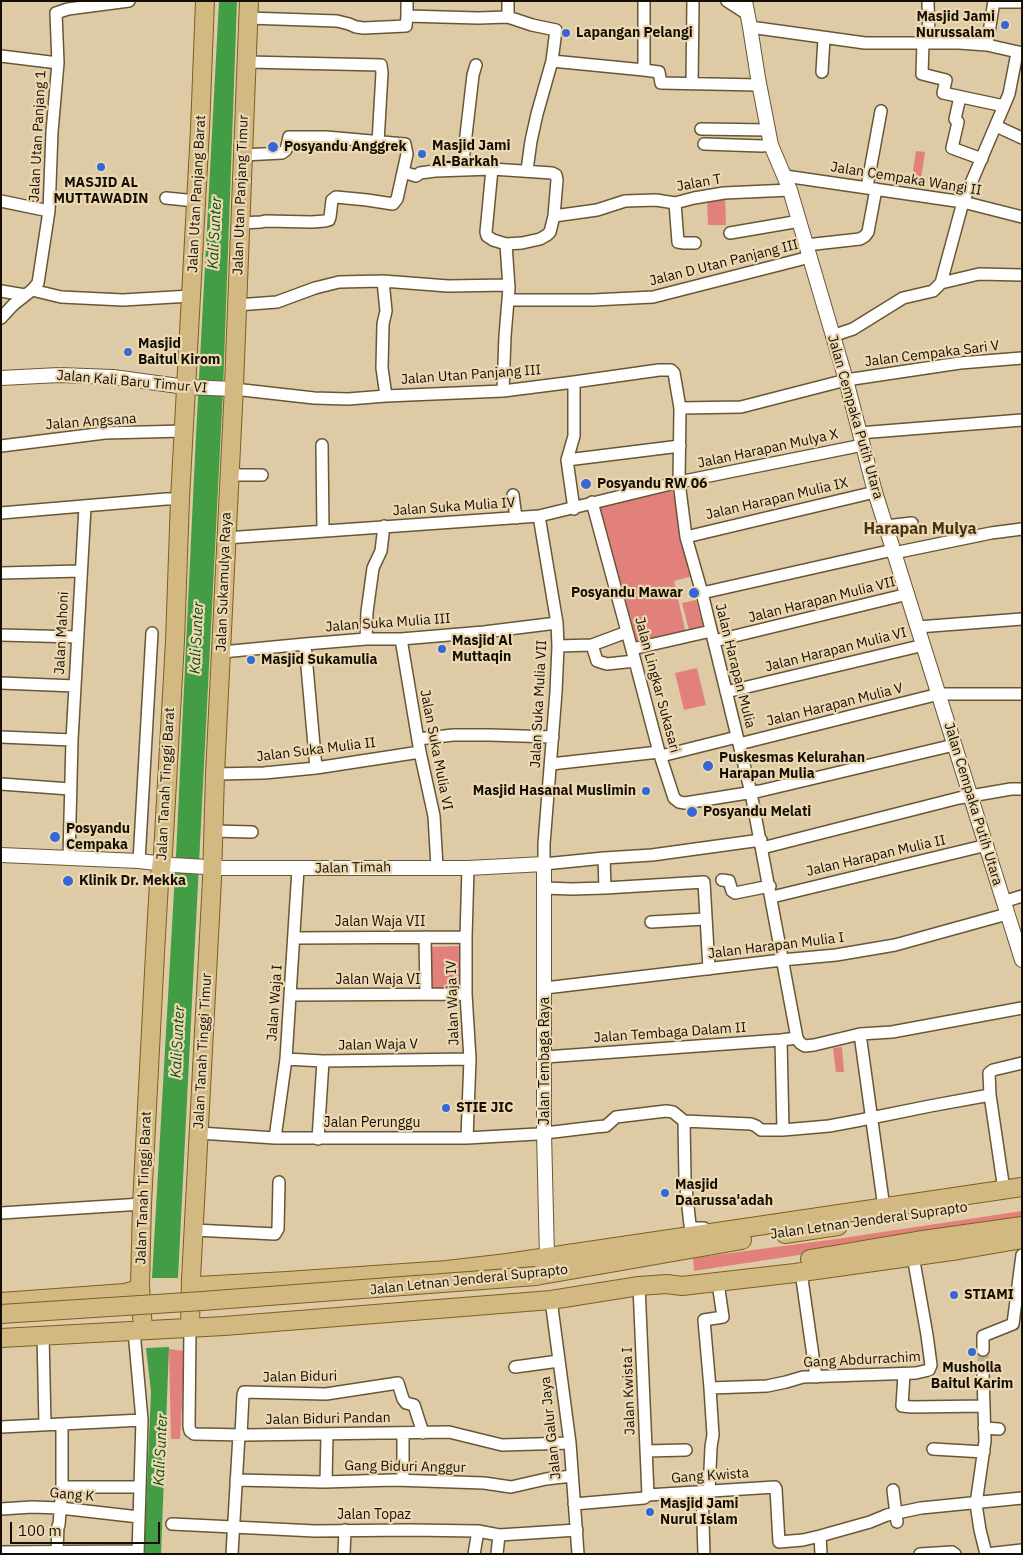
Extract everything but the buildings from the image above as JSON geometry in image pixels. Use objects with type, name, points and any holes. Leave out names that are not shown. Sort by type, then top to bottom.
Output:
[{"type":"main road","name":"Jalan Utan Panjang Barat","points":[[189,387],[191,296],[205,1]]},
{"type":"main road","name":"Jalan Utan Panjang Timur","points":[[231,389],[237,305],[249,9]]},
{"type":"main road","name":"Jalan Tanah Tinggi Barat","points":[[139,1330],[142,1204],[158,897],[167,864],[180,499],[189,387]]},
{"type":"main road","name":"Jalan Sukamulya Raya","points":[[215,774],[222,652],[231,389]]},
{"type":"main road","name":"Jalan Tanah Tinggi Timur","points":[[190,1328],[199,1133],[207,868],[213,831],[215,774]]},
{"type":"main road","name":"Jalan Letnan Jenderal Suprapto","points":[[191,1284],[198,1286],[446,1270],[547,1257],[1013,1188]]},
{"type":"main road","name":"Jalan Letnan Jenderal Suprapto","points":[[1,1314],[240,1299],[536,1276],[733,1241],[1022,1199]]},
{"type":"main road","name":"Jalan Letnan Jenderal Suprapto","points":[[667,1284],[680,1278],[1022,1226]]},
{"type":"main road","name":"Jalan Letnan Jenderal Suprapto","points":[[1,1338],[190,1328],[551,1300],[639,1286],[667,1284],[682,1286],[718,1283],[1022,1239]]},
{"type":"main road","points":[[287,1281],[278,1284],[271,1290],[268,1297],[271,1306],[286,1315],[301,1319]]},
{"type":"main road","points":[[1,1302],[125,1293],[136,1290],[140,1286]]},
{"type":"main road","points":[[38,1299],[44,1308],[45,1325],[39,1335]]},
{"type":"street","name":"Jalan Utan Panjang 1","points":[[1,318],[38,283],[49,211],[52,132],[58,63],[56,13],[62,6],[129,1]]},
{"type":"street","points":[[249,9],[337,21],[364,28],[406,26],[406,1]]},
{"type":"street","points":[[508,1],[508,17]]},
{"type":"street","points":[[644,1],[644,70]]},
{"type":"street","points":[[692,84],[693,1]]},
{"type":"street","points":[[728,1],[747,14],[824,38],[865,44],[959,43],[987,45],[1019,53],[1009,94],[963,202],[941,283],[933,291],[903,298],[853,329],[832,336]]},
{"type":"street","points":[[928,1],[922,74],[946,80],[943,93],[1004,106]]},
{"type":"street","points":[[987,45],[994,2],[1022,2]]},
{"type":"street","name":"Jalan Cempaka Putih Utara","points":[[747,14],[771,145],[785,176],[800,221],[846,380],[875,492],[1022,960]]},
{"type":"street","points":[[407,16],[508,17],[556,30],[552,61],[531,141],[528,170]]},
{"type":"street","points":[[822,72],[824,38]]},
{"type":"street","points":[[1,56],[58,63]]},
{"type":"street","points":[[552,61],[659,72],[659,82],[662,84],[759,85]]},
{"type":"street","points":[[247,62],[381,65],[378,142]]},
{"type":"street","points":[[462,170],[473,75],[476,65]]},
{"type":"street","points":[[960,97],[955,119],[958,122],[952,148],[982,159]]},
{"type":"street","points":[[871,188],[881,111]]},
{"type":"street","points":[[996,126],[1022,138]]},
{"type":"street","points":[[701,129],[768,130]]},
{"type":"street","points":[[240,223],[329,220],[332,200],[336,197],[393,204],[396,199],[406,154],[404,144],[304,136],[288,137],[286,150],[282,153],[242,155]]},
{"type":"street","points":[[704,144],[771,145]]},
{"type":"street","points":[[403,172],[416,176],[420,173],[435,171],[492,169],[528,170],[556,175],[554,216],[550,232],[547,235],[506,244],[489,238],[486,232],[492,169]]},
{"type":"street","name":"Jalan Cempaka Wangi II","points":[[785,176],[963,202],[1022,217]]},
{"type":"street","name":"Jalan D Utan Panjang III","points":[[509,300],[593,300],[653,297],[860,238],[868,232],[871,188]]},
{"type":"street","name":"Jalan T","points":[[554,216],[597,210],[625,201],[656,200],[675,203],[724,193],[790,190]]},
{"type":"street","points":[[166,198],[196,201]]},
{"type":"street","points":[[1,201],[49,211]]},
{"type":"street","points":[[675,203],[678,242],[695,243]]},
{"type":"street","points":[[730,233],[800,221]]},
{"type":"street","points":[[502,391],[509,300],[506,244]]},
{"type":"street","points":[[941,283],[979,274],[1022,275]]},
{"type":"street","points":[[237,305],[277,302],[339,282],[383,281],[448,286],[509,285]]},
{"type":"street","points":[[383,281],[386,311],[383,324],[382,368],[386,396]]},
{"type":"street","points":[[1,292],[123,300],[191,296]]},
{"type":"street","name":"Jalan Cempaka Sari V","points":[[680,408],[741,406],[846,380],[960,363],[1022,358]]},
{"type":"street","name":"Jalan Utan Panjang III","points":[[231,389],[314,398],[348,399],[502,391],[671,370],[676,377],[680,408]]},
{"type":"street","name":"Jalan Kali Baru Timur VI","points":[[1,378],[59,375],[113,377],[189,387],[231,389]]},
{"type":"street","points":[[574,382],[574,436],[567,460],[574,509]]},
{"type":"street","name":"Jalan Harapan Mulia","points":[[680,408],[680,482],[686,537],[702,593],[751,793],[771,891],[782,960]]},
{"type":"street","name":"Jalan Harapan Mulya X","points":[[680,482],[861,439],[1022,420]]},
{"type":"street","name":"Jalan Angsana","points":[[1,446],[105,433],[184,431]]},
{"type":"street","points":[[322,445],[323,531]]},
{"type":"street","points":[[567,460],[680,446]]},
{"type":"street","points":[[229,475],[262,475]]},
{"type":"street","name":"Jalan Suka Mulia IV","points":[[226,538],[539,516],[680,482]]},
{"type":"street","name":"Jalan Harapan Mulia IX","points":[[686,537],[875,492]]},
{"type":"street","points":[[514,495],[516,518]]},
{"type":"street","points":[[1,513],[180,499]]},
{"type":"street","name":"Jalan Lingkar Sukasari","points":[[592,502],[660,754],[674,798],[679,802],[686,803],[751,793]]},
{"type":"street","name":"Jalan Mahoni","points":[[69,858],[72,740],[84,507]]},
{"type":"street","name":"Jalan Suka Mulia VII","points":[[539,516],[558,646],[544,864]]},
{"type":"street","points":[[886,526],[912,522]]},
{"type":"street","points":[[366,639],[367,612],[373,568],[381,551],[384,526]]},
{"type":"street","points":[[702,593],[894,552],[991,533],[1022,529]]},
{"type":"street","points":[[1,573],[80,571]]},
{"type":"street","name":"Jalan Harapan Mulia VII","points":[[632,649],[712,636],[908,594]]},
{"type":"street","points":[[918,627],[1022,620]]},
{"type":"street","name":"Jalan Suka Mulia III","points":[[222,652],[366,639],[400,639],[484,632],[556,623]]},
{"type":"street","points":[[558,646],[592,645],[627,632]]},
{"type":"street","points":[[139,861],[152,633]]},
{"type":"street","points":[[1,635],[78,637]]},
{"type":"street","name":"Jalan Suka Mulia VI","points":[[400,639],[420,752],[434,816],[437,867]]},
{"type":"street","points":[[305,644],[316,768]]},
{"type":"street","points":[[592,645],[597,662],[607,664],[636,661]]},
{"type":"street","name":"Jalan Harapan Mulia VI","points":[[726,692],[924,645]]},
{"type":"street","points":[[1,683],[75,686]]},
{"type":"street","name":"Jalan Harapan Mulia V","points":[[550,764],[660,754],[738,740],[939,694],[1022,694]]},
{"type":"street","points":[[418,739],[453,735],[490,734],[553,737]]},
{"type":"street","points":[[1,737],[72,740]]},
{"type":"street","points":[[751,793],[954,745]]},
{"type":"street","name":"Jalan Suka Mulia II","points":[[215,774],[264,773],[316,768],[420,752]]},
{"type":"street","points":[[1,784],[70,789]]},
{"type":"street","points":[[544,864],[762,844],[971,796],[1022,789]]},
{"type":"street","points":[[213,831],[252,832]]},
{"type":"street","name":"Jalan Harapan Mulia II","points":[[722,880],[729,881],[732,891],[735,893],[771,891],[987,845]]},
{"type":"street","name":"Jalan Timah","points":[[1,855],[139,861],[207,868],[468,868],[544,864]]},
{"type":"street","points":[[604,858],[605,888]]},
{"type":"street","name":"Jalan Tembaga Raya","points":[[544,864],[544,1133],[547,1257]]},
{"type":"street","name":"Jalan Waja IV","points":[[467,1138],[470,1059],[466,994],[468,868]]},
{"type":"street","name":"Jalan Waja I","points":[[275,1138],[286,1059],[298,869]]},
{"type":"street","points":[[544,888],[605,888],[704,882],[709,969]]},
{"type":"street","name":"Jalan Harapan Mulia I","points":[[545,988],[782,960],[836,956],[896,944],[1005,908],[1022,896]]},
{"type":"street","points":[[651,922],[705,920]]},
{"type":"street","points":[[425,937],[426,994]]},
{"type":"street","name":"Jalan Waja VII","points":[[294,938],[466,937]]},
{"type":"street","points":[[782,960],[797,1038]]},
{"type":"street","name":"Jalan Waja VI","points":[[291,995],[466,994]]},
{"type":"street","name":"Jalan Tembaga Dalam II","points":[[545,1057],[797,1038],[805,1046],[860,1034],[892,1032],[1022,1008]]},
{"type":"street","points":[[860,1034],[884,1208]]},
{"type":"street","points":[[781,1040],[783,1130]]},
{"type":"street","name":"Jalan Waja V","points":[[286,1059],[323,1061],[470,1059]]},
{"type":"street","points":[[318,1139],[323,1061]]},
{"type":"street","points":[[1013,1188],[990,1095],[989,1073],[993,1070],[1022,1063]]},
{"type":"street","points":[[711,1232],[703,1228],[691,1228],[690,1225],[685,1179],[684,1121],[751,1124],[761,1130],[783,1130],[829,1126],[990,1095]]},
{"type":"street","name":"Jalan Perunggu","points":[[199,1133],[318,1139],[467,1138],[544,1133],[606,1126],[616,1117],[666,1111],[673,1112],[684,1121]]},
{"type":"street","points":[[194,1230],[275,1234],[278,1229],[279,1182]]},
{"type":"street","points":[[1,1213],[142,1204]]},
{"type":"street","points":[[983,1350],[983,1336],[1018,1324],[1022,1255]]},
{"type":"street","name":"Gang Abdurrachim","points":[[710,1388],[767,1386],[803,1377],[927,1372],[931,1366],[913,1256]]},
{"type":"street","points":[[801,1272],[816,1377]]},
{"type":"street","points":[[704,1554],[706,1492],[713,1434],[704,1320],[723,1316],[718,1283]]},
{"type":"street","name":"Jalan Kwista I","points":[[639,1286],[648,1495]]},
{"type":"street","name":"Jalan Galur Jaya","points":[[551,1300],[570,1443],[578,1554]]},
{"type":"street","name":"Jalan Biduri Pandan","points":[[190,1328],[189,1426],[190,1431],[194,1434],[454,1433],[507,1445],[570,1443]]},
{"type":"street","points":[[1,1552],[138,1552],[142,1420],[139,1330]]},
{"type":"street","points":[[39,1335],[45,1425]]},
{"type":"street","points":[[515,1367],[559,1361]]},
{"type":"street","points":[[904,1374],[902,1406],[984,1406]]},
{"type":"street","points":[[983,1374],[984,1452],[976,1504],[985,1554],[1022,1550]]},
{"type":"street","name":"Jalan Biduri","points":[[240,1435],[244,1392],[326,1394],[398,1383],[406,1403],[414,1404],[423,1433]]},
{"type":"street","points":[[1,1427],[142,1420]]},
{"type":"street","points":[[53,1552],[59,1525],[62,1487],[62,1424]]},
{"type":"street","points":[[984,1428],[1000,1429]]},
{"type":"street","points":[[403,1433],[403,1480]]},
{"type":"street","points":[[326,1482],[327,1434]]},
{"type":"street","points":[[232,1554],[240,1435]]},
{"type":"street","points":[[933,1449],[984,1452]]},
{"type":"street","points":[[646,1452],[686,1450]]},
{"type":"street","name":"Gang Biduri Anggur","points":[[236,1480],[326,1482],[403,1480],[484,1483],[511,1487],[546,1479],[572,1476]]},
{"type":"street","points":[[62,1487],[140,1487]]},
{"type":"street","name":"Gang Kwista","points":[[574,1504],[644,1498],[648,1495],[774,1487],[776,1489],[779,1542],[820,1536]]},
{"type":"street","points":[[893,1490],[897,1517]]},
{"type":"street","points":[[821,1554],[820,1536],[897,1517],[921,1508],[1022,1498]]},
{"type":"street","name":"Gang K","points":[[1,1509],[60,1508],[139,1517]]},
{"type":"street","name":"Jalan Topaz","points":[[172,1524],[315,1531],[478,1531],[499,1535],[577,1530]]},
{"type":"street","points":[[344,1554],[345,1530]]},
{"type":"street","points":[[474,1554],[478,1531]]},
{"type":"street","points":[[497,1554],[499,1535]]},
{"type":"street","points":[[920,1554],[953,1552],[955,1554]]},
{"type":"shaded area","points":[[916,151],[925,152],[921,179],[912,178]]},
{"type":"shaded area","points":[[725,197],[726,225],[708,225],[707,198]]},
{"type":"shaded area","points":[[672,488],[693,576],[674,581],[686,634],[633,645],[598,505]]},
{"type":"shaded area","points":[[696,600],[704,630],[690,634],[682,603]]},
{"type":"shaded area","points":[[697,668],[706,705],[684,710],[675,673]]},
{"type":"shaded area","points":[[460,946],[461,988],[430,989],[428,947]]},
{"type":"shaded area","points":[[842,1047],[844,1072],[836,1072],[833,1048]]},
{"type":"shaded area","points":[[1022,1211],[1022,1221],[694,1271],[693,1258]]},
{"type":"shaded area","points":[[169,1349],[185,1351],[180,1439],[171,1439]]},
{"type":"water","name":"Kali Sunter","points":[[219,1],[237,1],[223,390],[178,1278],[152,1278],[176,856]]},
{"type":"water","name":"Kali Sunter","points":[[169,1347],[161,1554],[144,1554],[151,1392],[146,1348]]},
{"type":"tunnel","points":[[983,1350],[983,1374]]},
{"type":"place","name":"Masjid Jami Nurussalam","points":[[1005,25]]},
{"type":"place","name":"Lapangan Pelangi","points":[[566,33]]},
{"type":"place","name":"Posyandu Anggrek","points":[[273,147]]},
{"type":"place","name":"Masjid Jami Al-Barkah","points":[[422,154]]},
{"type":"place","name":"MASJID AL MUTTAWADIN","points":[[101,167]]},
{"type":"place","name":"Masjid Baitul Kirom","points":[[128,352]]},
{"type":"place","name":"Posyandu RW 06","points":[[586,484]]},
{"type":"place","name":"Posyandu Mawar","points":[[694,593]]},
{"type":"place","name":"Masjid Al Muttaqin","points":[[442,649]]},
{"type":"place","name":"Masjid Sukamulia","points":[[251,660]]},
{"type":"place","name":"Puskesmas Kelurahan Harapan Mulia","points":[[708,766]]},
{"type":"place","name":"Masjid Hasanal Muslimin","points":[[646,791]]},
{"type":"place","name":"Posyandu Melati","points":[[692,812]]},
{"type":"place","name":"Posyandu Cempaka","points":[[55,837]]},
{"type":"place","name":"Klinik Dr. Mekka","points":[[68,881]]},
{"type":"place","name":"STIE JIC","points":[[446,1108]]},
{"type":"place","name":"Masjid Daarussa'adah","points":[[665,1193]]},
{"type":"place","name":"STIAMI","points":[[954,1295]]},
{"type":"place","name":"Musholla Baitul Karim","points":[[972,1352]]},
{"type":"place","name":"Masjid Jami Nurul Islam","points":[[650,1512]]},
{"type":"district","name":"Harapan Mulya","points":[[920,529]]}]
